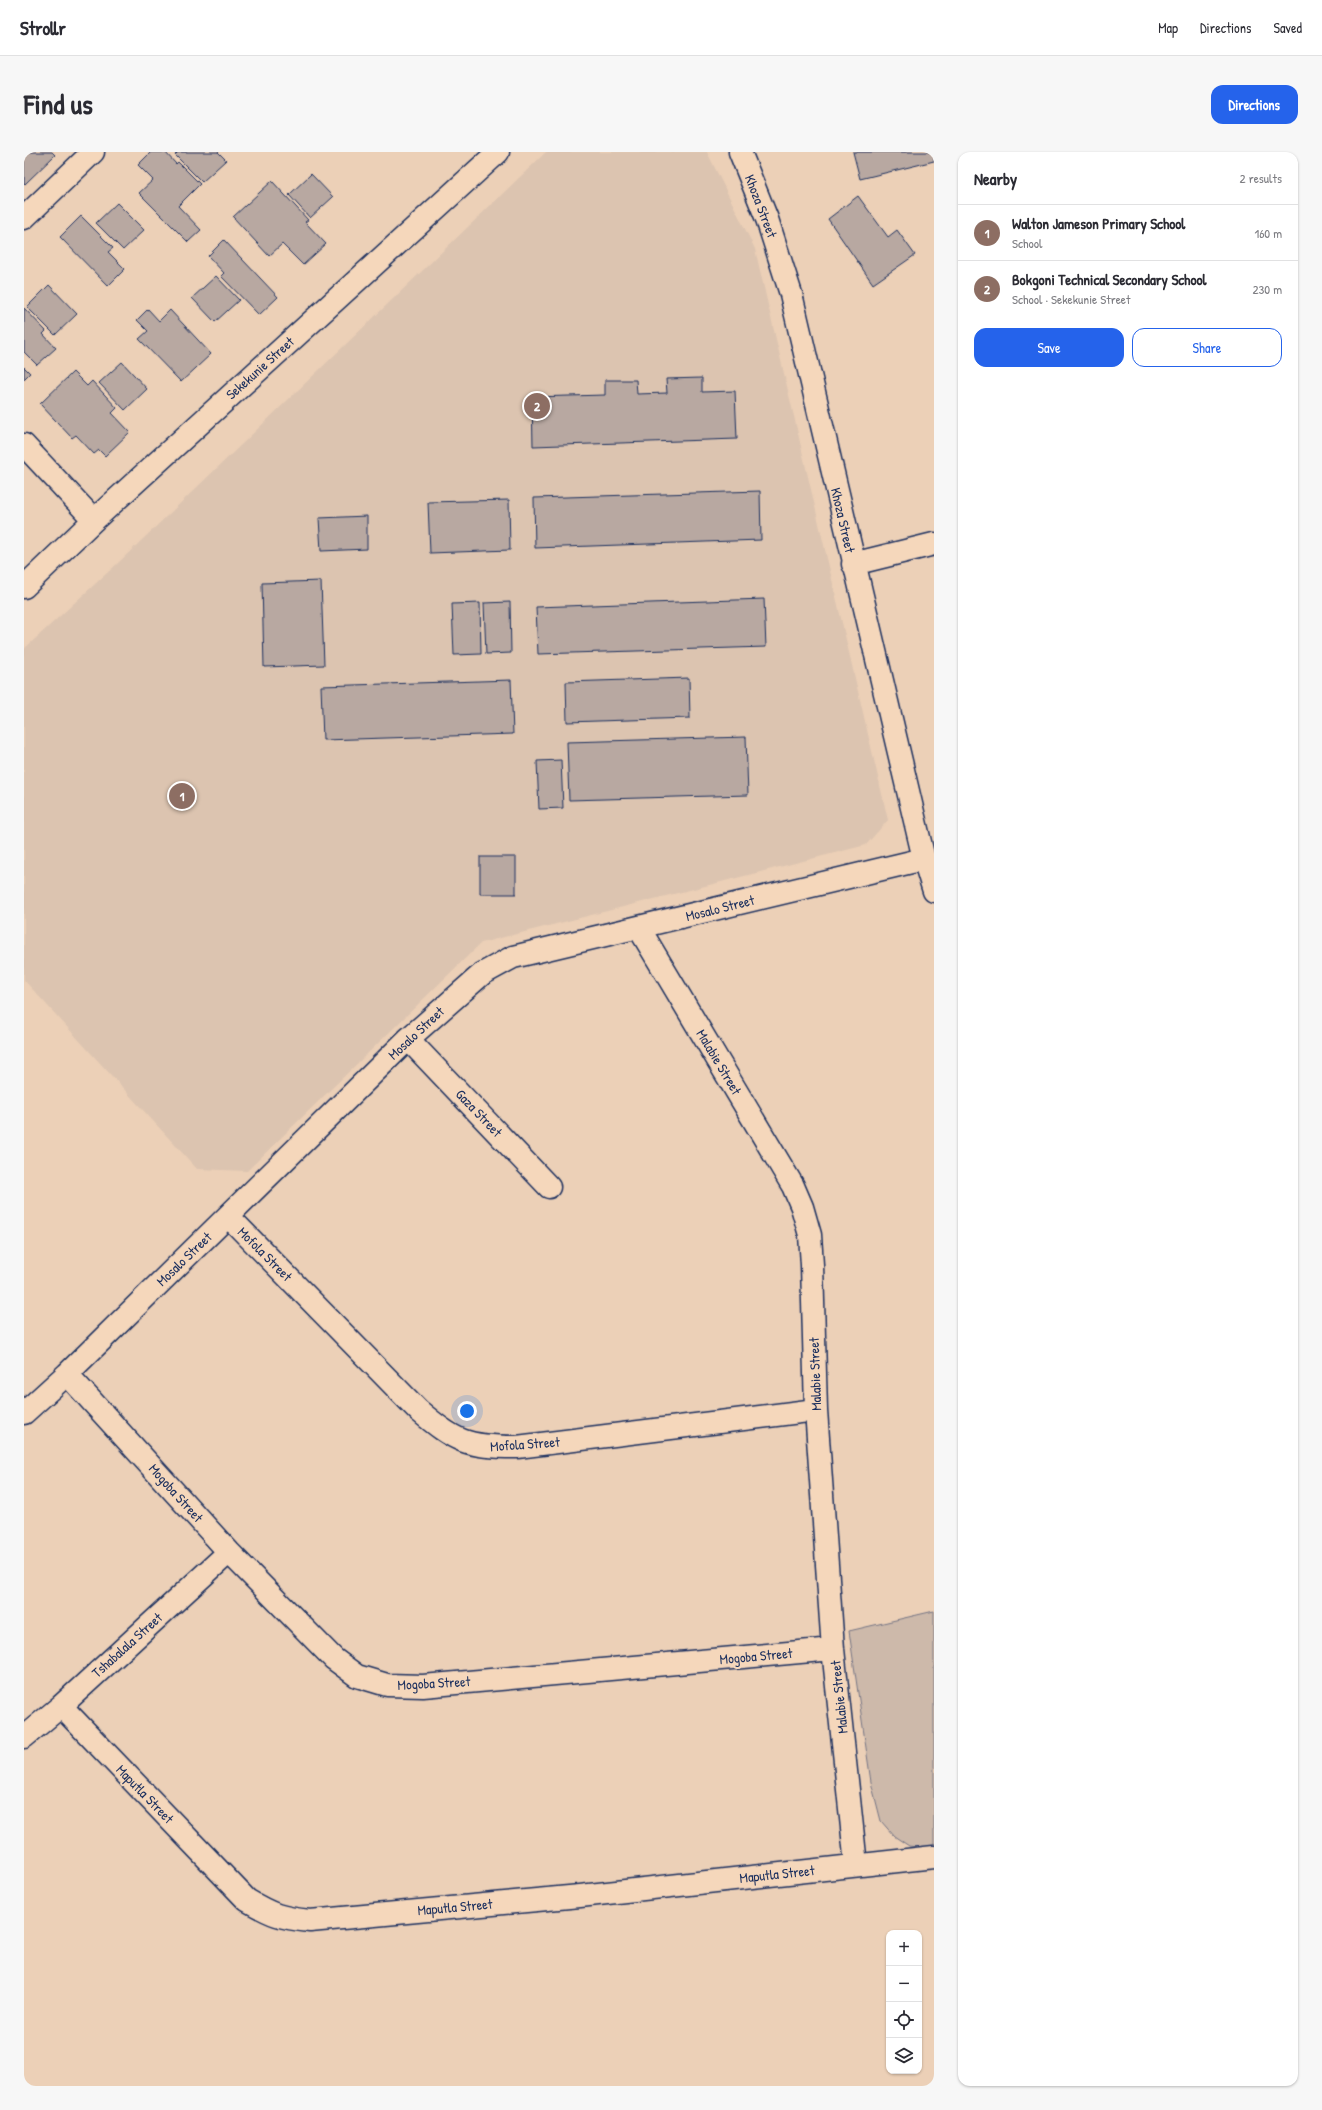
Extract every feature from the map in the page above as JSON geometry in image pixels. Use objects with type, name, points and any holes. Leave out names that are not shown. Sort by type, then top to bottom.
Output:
[{"type":"street","points":[[24,218],[93,152]]},
{"type":"street","name":"Sekekunie Street","points":[[24,587],[94,520],[498,152]]},
{"type":"street","name":"Khoza Street","points":[[740,152],[767,219],[791,294],[853,564],[924,859],[934,891]]},
{"type":"street","points":[[24,445],[94,520]]},
{"type":"street","points":[[853,564],[934,544]]},
{"type":"street","name":"Mosalo Street","points":[[24,1413],[67,1374],[408,1039],[482,974],[513,957],[924,859]]},
{"type":"street","name":"Malabie Street","points":[[639,928],[793,1186],[802,1207],[810,1235],[816,1410],[834,1650],[856,1864]]},
{"type":"street","name":"Gaza Street","points":[[408,1039],[549,1187]]},
{"type":"street","name":"Mofola Street","points":[[228,1216],[418,1410],[440,1429],[461,1442],[486,1448],[517,1448],[816,1410]]},
{"type":"street","name":"Mogoba Street","points":[[67,1374],[229,1552],[334,1659],[356,1676],[387,1685],[423,1686],[834,1650]]},
{"type":"street","name":"Tshabalala Street","points":[[24,1737],[61,1706],[229,1552]]},
{"type":"street","name":"Maputla Street","points":[[61,1706],[247,1900],[266,1911],[283,1918],[310,1921],[564,1897],[856,1864],[934,1857]]},
{"type":"shaded area","points":[[546,152],[707,152],[755,249],[888,820],[866,845],[481,943],[247,1171],[197,1169],[24,980],[24,649],[118,563]]},
{"type":"shaded area","points":[[934,1611],[934,1849],[909,1846],[894,1836],[881,1821],[871,1782],[849,1631]]},
{"type":"building","points":[[24,152],[52,152],[55,155],[24,185]]},
{"type":"building","points":[[151,152],[165,152],[176,164],[178,162],[200,184],[178,206],[201,230],[188,242],[139,193],[153,180],[138,165]]},
{"type":"building","points":[[178,152],[218,152],[226,160],[202,182],[175,155]]},
{"type":"building","points":[[853,152],[934,152],[934,161],[860,179]]},
{"type":"building","points":[[311,174],[333,197],[310,218],[289,195]]},
{"type":"building","points":[[272,181],[308,220],[305,222],[326,244],[303,265],[282,244],[269,256],[233,217]]},
{"type":"building","points":[[858,196],[888,237],[897,230],[915,255],[873,284],[828,219]]},
{"type":"building","points":[[117,203],[144,230],[123,250],[96,223]]},
{"type":"building","points":[[81,216],[113,248],[108,252],[125,269],[108,286],[60,237]]},
{"type":"building","points":[[224,240],[278,297],[259,315],[221,276],[224,273],[208,256]]},
{"type":"building","points":[[216,276],[239,300],[215,322],[192,298]]},
{"type":"building","points":[[49,285],[77,314],[55,335],[27,307]]},
{"type":"building","points":[[24,308],[46,331],[43,334],[56,348],[37,365],[24,352]]},
{"type":"building","points":[[148,309],[159,321],[170,310],[211,354],[181,382],[139,339],[148,331],[137,320]]},
{"type":"building","points":[[122,362],[147,389],[125,410],[99,383]]},
{"type":"building","points":[[24,367],[30,373],[24,379]]},
{"type":"building","points":[[73,372],[87,386],[92,381],[117,408],[112,413],[130,432],[105,456],[99,450],[94,454],[76,435],[72,438],[40,404]]},
{"type":"building","points":[[702,378],[702,392],[735,391],[737,439],[533,446],[532,397],[605,395],[605,380],[636,380],[637,394],[667,393],[666,379]]},
{"type":"building","points":[[760,491],[761,540],[535,548],[534,498]]},
{"type":"building","points":[[509,500],[510,550],[430,553],[428,502]]},
{"type":"building","points":[[367,516],[367,549],[321,551],[319,518]]},
{"type":"building","points":[[321,581],[324,665],[264,667],[262,583]]},
{"type":"building","points":[[764,599],[766,647],[538,654],[536,607]]},
{"type":"building","points":[[510,602],[511,653],[486,654],[484,603]]},
{"type":"building","points":[[480,603],[481,654],[454,655],[452,604]]},
{"type":"building","points":[[689,678],[690,718],[567,722],[566,682]]},
{"type":"building","points":[[511,680],[513,734],[323,740],[321,686]]},
{"type":"building","points":[[746,737],[748,795],[569,800],[567,742]]},
{"type":"building","points":[[561,760],[563,808],[539,809],[537,761]]},
{"type":"building","points":[[480,857],[516,857],[516,894],[480,894]]},
{"type":"place","name":"Bokgoni Technical Secondary School","points":[[537,406]]},
{"type":"place","name":"Walton Jameson Primary School","points":[[182,796]]}]
